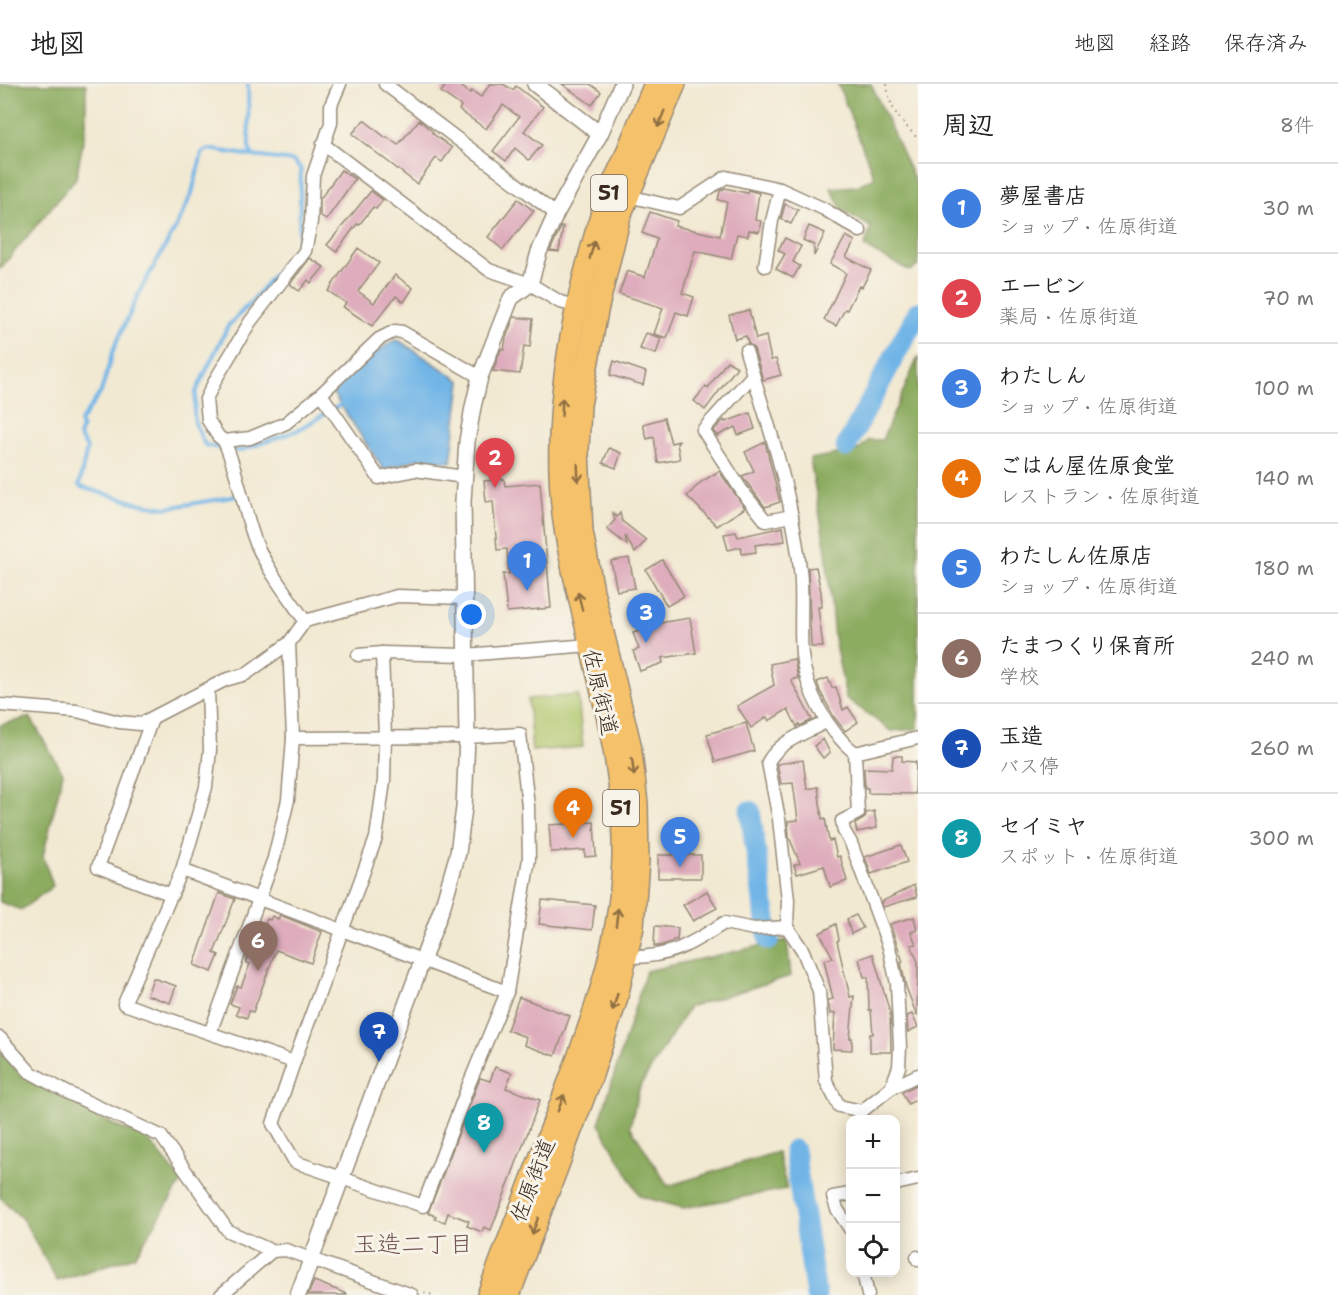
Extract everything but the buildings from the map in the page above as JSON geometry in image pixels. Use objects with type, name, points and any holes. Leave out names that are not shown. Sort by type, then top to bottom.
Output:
[{"type":"highway","name":"佐原街道","points":[[509,1295],[591,1078],[616,1001],[627,957],[636,898],[637,804],[630,744],[593,591],[582,532],[578,451],[587,309],[605,204],[655,84]]},
{"type":"highway","name":"佐原街道","points":[[488,1295],[573,1072],[599,996],[616,925],[623,857],[621,798],[615,751],[566,532],[560,451],[562,401],[587,309],[620,216],[675,84]]},
{"type":"street","points":[[305,621],[265,561],[257,544],[233,460],[225,441],[218,436],[208,420],[206,399],[250,322],[305,251],[311,222],[313,176],[331,123],[331,105],[340,84]]},
{"type":"street","points":[[385,84],[556,214]]},
{"type":"street","points":[[535,84],[600,134]]},
{"type":"street","points":[[298,1295],[423,960],[452,878],[458,853],[464,808],[467,737],[464,477],[473,407],[480,377],[511,298],[530,284],[539,252],[556,214],[600,134],[622,84]]},
{"type":"street","points":[[323,144],[489,270],[530,284],[560,302],[587,309]]},
{"type":"street","points":[[628,196],[679,208],[726,177],[780,189],[824,209],[860,231]]},
{"type":"street","points":[[765,266],[780,189]]},
{"type":"street","points":[[225,441],[249,438],[286,423],[387,333],[402,332],[480,377]]},
{"type":"street","points":[[746,351],[792,516],[801,580],[802,657],[813,697],[826,722],[855,753],[858,813],[842,821],[889,947],[897,984],[899,1067],[891,1088]]},
{"type":"street","points":[[753,375],[703,430],[742,491],[766,521],[792,516]]},
{"type":"street","points":[[321,394],[379,478],[415,470],[464,477]]},
{"type":"street","points":[[0,705],[77,711],[130,724],[140,724],[225,680],[246,674],[289,643],[305,621],[397,596],[465,598]]},
{"type":"street","points":[[210,1033],[274,858],[288,800],[294,738],[289,643]]},
{"type":"street","points":[[358,655],[382,653],[465,655],[590,645]]},
{"type":"street","points":[[294,738],[386,738],[467,737],[520,734],[528,806],[529,859],[507,992],[423,1206],[295,1162],[273,1124],[376,838],[384,781],[386,738],[382,653]]},
{"type":"street","points":[[208,689],[210,750],[206,787],[182,870],[124,1004],[294,1062]]},
{"type":"street","points":[[152,719],[98,867],[172,895]]},
{"type":"street","points":[[826,722],[774,751],[768,762],[779,819],[788,900],[784,928],[803,951],[819,991],[826,1082],[839,1106],[862,1111],[891,1088],[918,1075]]},
{"type":"street","points":[[855,753],[918,738]]},
{"type":"street","points":[[182,870],[507,992]]},
{"type":"street","points":[[627,957],[647,958],[684,948],[724,923],[754,929],[784,928]]},
{"type":"street","points":[[0,1038],[30,1072],[68,1093],[161,1136],[228,1232],[272,1251],[286,1250],[418,1294]]},
{"type":"street","points":[[900,1183],[918,1179]]},
{"type":"street","points":[[846,1195],[833,1197],[837,1209],[846,1223]]},
{"type":"street","points":[[221,1295],[272,1251]]},
{"type":"street","points":[[864,1277],[868,1295]]},
{"type":"path","points":[[887,84],[894,113],[918,139]]},
{"type":"path","points":[[418,1294],[433,1295]]},
{"type":"green space","points":[[0,84],[86,84],[86,126],[76,178],[0,269]]},
{"type":"green space","points":[[838,84],[871,84],[918,188],[918,266],[910,271],[864,247],[871,227],[842,210],[831,188],[857,186],[874,177]]},
{"type":"green space","points":[[918,357],[918,729],[891,731],[846,698],[834,638],[826,551],[810,459],[858,450],[869,440],[882,440]]},
{"type":"green space","points":[[578,695],[583,747],[532,751],[528,699]]},
{"type":"green space","points":[[30,717],[63,773],[43,856],[53,886],[21,910],[0,902],[0,725]]},
{"type":"green space","points":[[787,940],[791,976],[689,1007],[640,1086],[630,1126],[668,1186],[777,1152],[787,1189],[683,1208],[640,1196],[599,1124],[646,971]]},
{"type":"green space","points":[[0,1051],[21,1076],[118,1127],[145,1136],[182,1181],[135,1256],[57,1281],[24,1221],[0,1197]]},
{"type":"water","points":[[398,340],[461,381],[451,462],[417,459],[384,470],[332,392],[359,364]]},
{"type":"waterway","points":[[224,449],[205,445],[195,423],[196,392],[228,326],[254,299],[297,246],[299,235],[301,169],[293,161],[253,156],[249,148],[248,84]]},
{"type":"waterway","points":[[238,496],[166,508],[137,503],[81,487],[79,485],[87,448],[79,436],[82,428],[80,422],[101,392],[114,348],[141,289],[175,229],[192,193],[202,153],[208,149],[253,156]]},
{"type":"waterway","points":[[846,447],[918,312]]},
{"type":"waterway","points":[[231,450],[239,451],[296,431],[340,405]]},
{"type":"waterway","points":[[750,811],[769,940]]},
{"type":"waterway","points":[[794,1150],[816,1295]]},
{"type":"place","name":"エービン","points":[[495,488]]},
{"type":"place","name":"夢屋書店","points":[[527,591]]},
{"type":"place","name":"わたしん","points":[[646,643]]},
{"type":"place","name":"ごはん屋佐原食堂","points":[[573,838]]},
{"type":"place","name":"わたしん佐原店","points":[[680,867]]},
{"type":"place","name":"たまつくり保育所","points":[[258,971]]},
{"type":"place","name":"玉造","points":[[379,1062]]},
{"type":"place","name":"セイミヤ","points":[[484,1153]]},
{"type":"district","name":"玉造二丁目","points":[[413,1244]]}]
